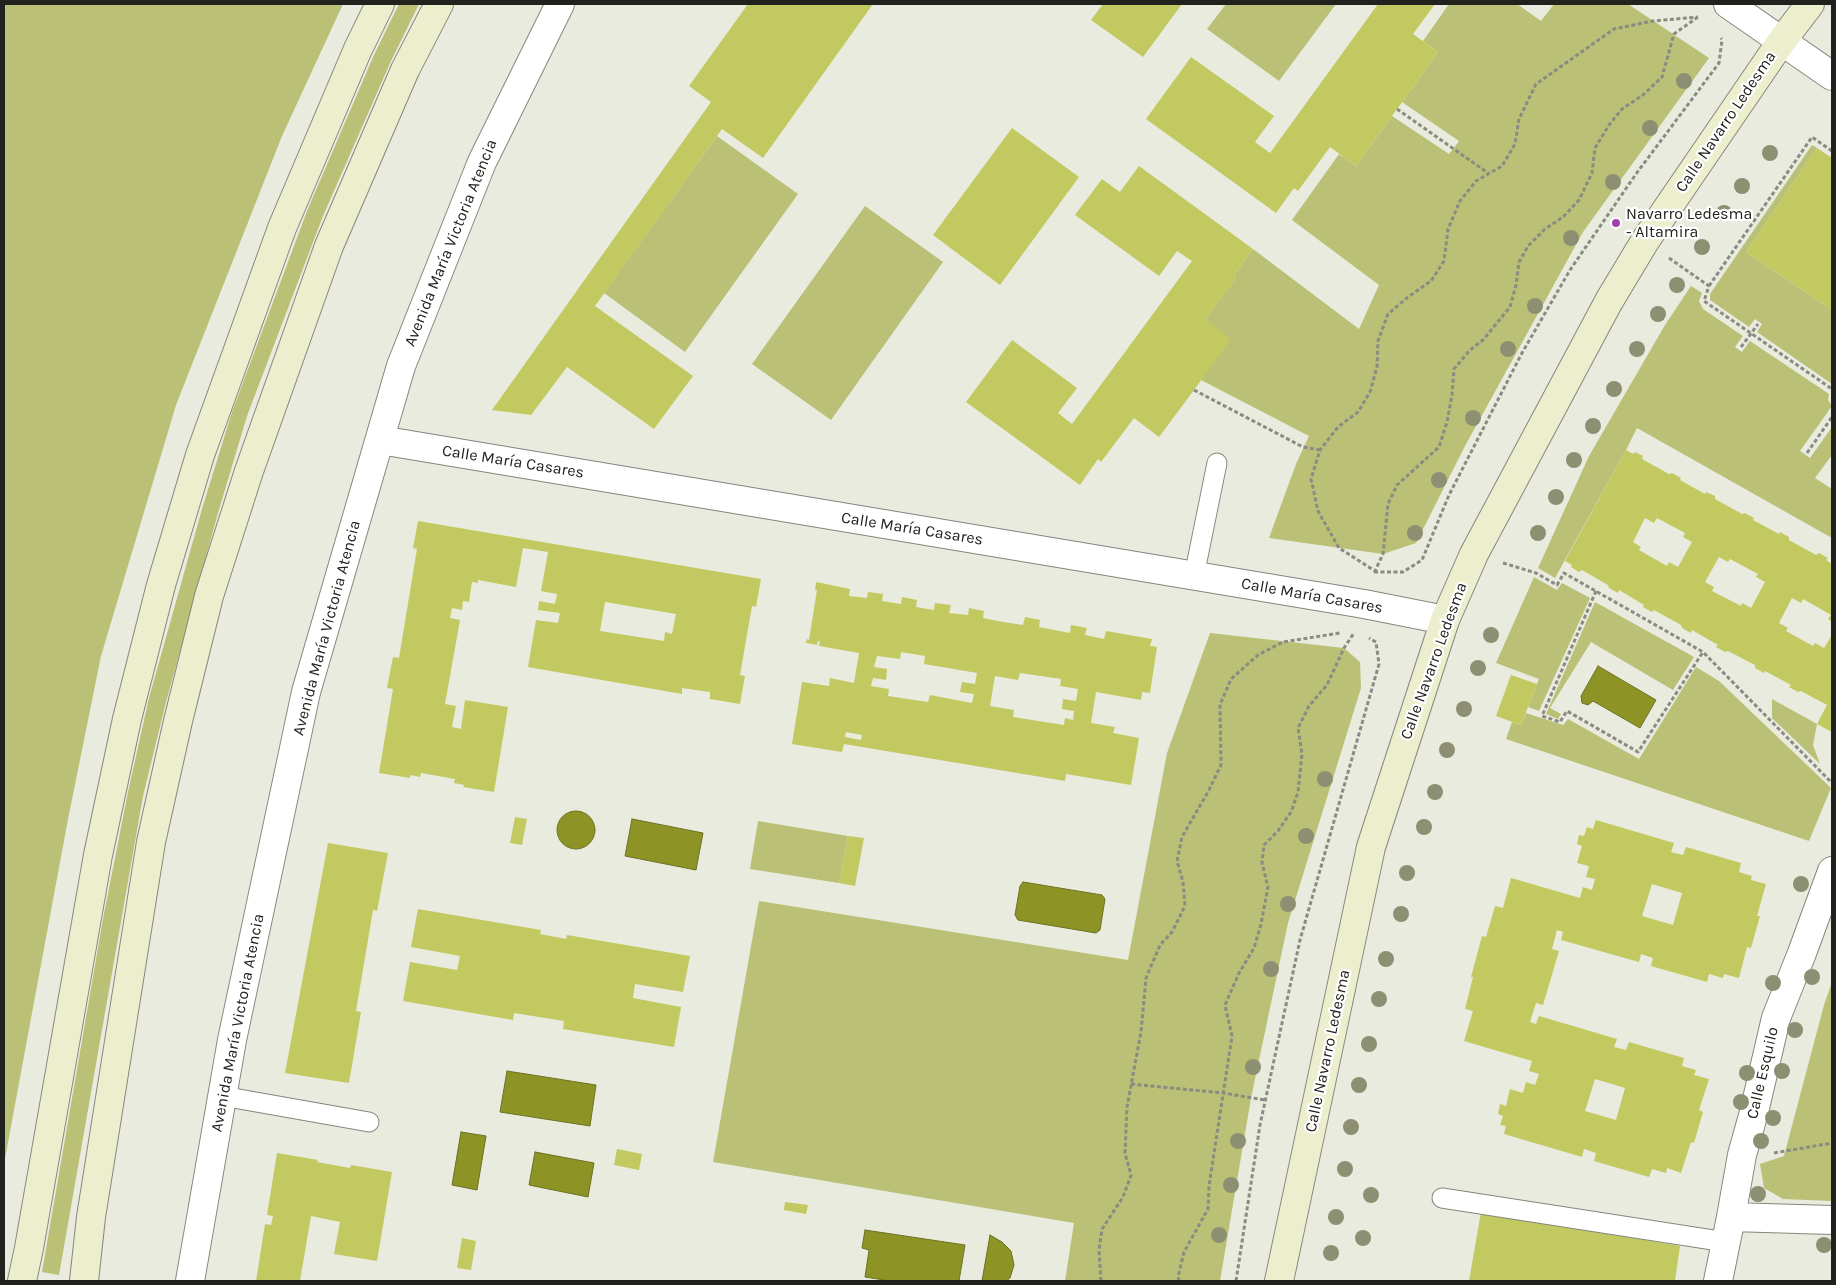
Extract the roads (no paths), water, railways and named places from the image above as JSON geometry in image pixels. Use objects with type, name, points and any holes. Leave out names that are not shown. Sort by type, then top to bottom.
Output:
[{"type":"main road","points":[[22,1281],[98,854],[127,719],[161,585],[200,455],[282,228],[358,49],[380,4]]},
{"type":"main road","points":[[84,1281],[91,1217],[151,842],[178,721],[210,596],[248,471],[329,246],[406,70],[439,4]]},
{"type":"main road","name":"Calle Navarro Ledesma","points":[[1279,1281],[1371,847],[1445,620],[1474,554],[1609,301],[1645,241],[1781,42],[1810,4]]},
{"type":"street","name":"Avenida María Victoria Atencia","points":[[190,1281],[232,1040],[306,692],[400,366],[482,162],[560,4]]},
{"type":"street","points":[[1728,4],[1832,76]]},
{"type":"street","name":"Calle María Casares","points":[[380,440],[1364,604],[1445,620]]},
{"type":"street","name":"Calle Esquilo","points":[[1718,1281],[1742,1155],[1776,1018],[1832,871]]},
{"type":"street","points":[[1729,1229],[1832,1220]]},
{"type":"lane","points":[[1194,576],[1216,463]]},
{"type":"lane","points":[[222,1096],[369,1122]]},
{"type":"lane","points":[[1442,1198],[1729,1229]]},
{"type":"place","name":"Navarro Ledesma - Altamira","points":[[1616,223]]}]
